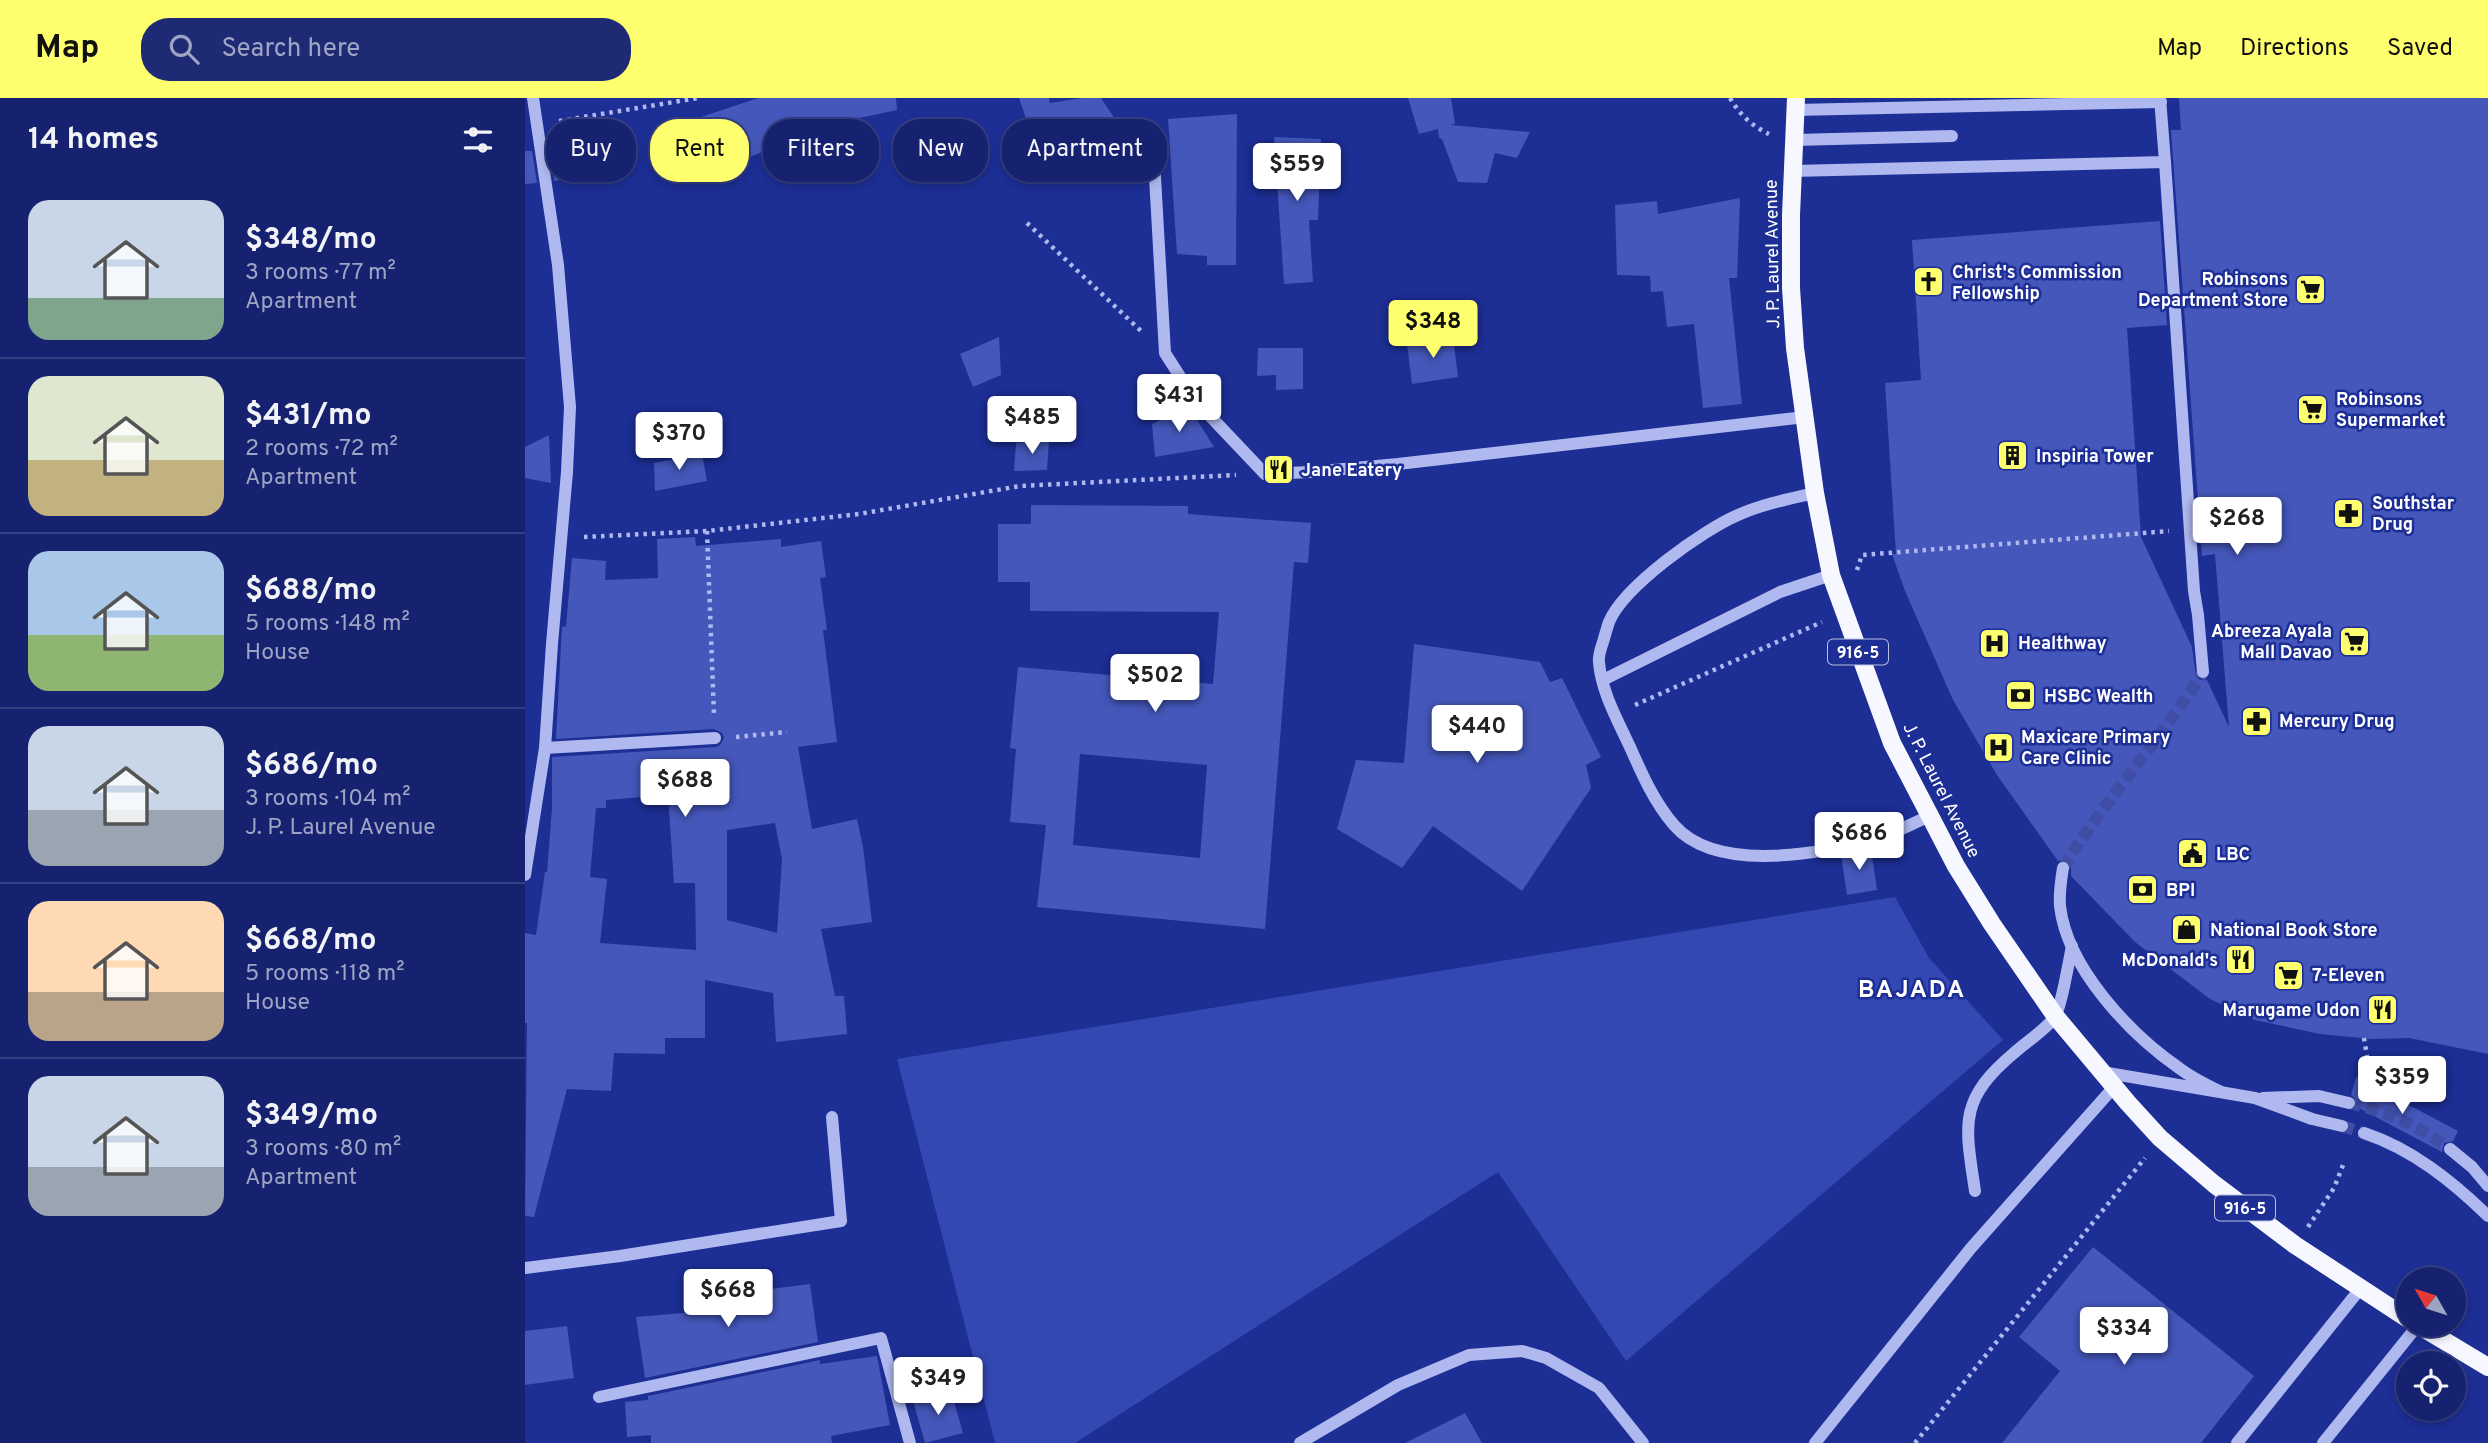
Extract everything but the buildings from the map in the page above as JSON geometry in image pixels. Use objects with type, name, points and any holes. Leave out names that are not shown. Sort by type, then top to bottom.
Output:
[{"type":"main road","name":"J. P. Laurel Avenue","points":[[1796,104],[1792,171],[1792,300],[1795,348],[1815,493],[1831,575],[1892,743],[1956,866],[2056,1017],[2114,1087],[2160,1138],[2214,1184],[2295,1245],[2396,1312]]},
{"type":"main road","points":[[2438,1337],[2488,1367]]},
{"type":"street","points":[[525,875],[545,748],[570,407],[558,265],[533,98]]},
{"type":"street","points":[[1796,104],[2160,100],[2194,591],[2203,671]]},
{"type":"street","points":[[1794,140],[1952,136]]},
{"type":"street","points":[[1792,171],[2165,162]]},
{"type":"street","points":[[1155,182],[1164,353],[1210,416],[1265,474],[1398,464],[1805,417]]},
{"type":"street","points":[[1815,493],[1766,504],[1738,515],[1710,530],[1650,575],[1623,601],[1610,620],[1598,660],[1603,680],[1615,714],[1651,792],[1675,827],[1700,844],[1725,854],[1781,855],[1833,848],[1883,836],[1929,816]]},
{"type":"street","points":[[1603,680],[1780,592],[1831,575]]},
{"type":"street","points":[[545,748],[715,738]]},
{"type":"street","points":[[2063,868],[2060,905],[2071,946],[2088,976],[2141,1036],[2181,1071],[2221,1092]]},
{"type":"street","points":[[1975,1191],[1967,1140],[1968,1115],[1976,1093],[1996,1068],[2056,1017],[2071,946]]},
{"type":"street","points":[[2102,1072],[2255,1098],[2312,1119],[2342,1126]]},
{"type":"street","points":[[1815,1443],[1971,1248],[2114,1087]]},
{"type":"street","points":[[2255,1098],[2319,1096],[2349,1103]]},
{"type":"street","points":[[525,1268],[620,1256],[841,1221],[832,1117]]},
{"type":"street","points":[[2364,1133],[2385,1140],[2421,1160],[2488,1216]]},
{"type":"street","points":[[2450,1149],[2472,1167],[2488,1186]]},
{"type":"street","points":[[2238,1443],[2360,1289]]},
{"type":"street","points":[[2323,1443],[2408,1337]]},
{"type":"street","points":[[599,1397],[881,1338],[910,1443]]},
{"type":"street","points":[[1300,1443],[1398,1385],[1469,1354],[1523,1351],[1546,1358],[1599,1388],[1643,1443]]},
{"type":"path","points":[[538,125],[698,98]]},
{"type":"path","points":[[1730,98],[1741,115],[1756,128],[1794,140]]},
{"type":"path","points":[[1027,223],[1164,353]]},
{"type":"path","points":[[561,538],[707,531],[859,514],[1020,486],[1265,474]]},
{"type":"path","points":[[1854,577],[1862,555],[2190,529]]},
{"type":"path","points":[[707,531],[717,792]]},
{"type":"path","points":[[1615,714],[1843,612]]},
{"type":"path","points":[[715,738],[787,732]]},
{"type":"path","points":[[2364,1038],[2368,1062],[2367,1083]]},
{"type":"path","points":[[1915,1443],[2160,1138]]},
{"type":"path","points":[[2295,1245],[2327,1201],[2343,1165]]},
{"type":"shaded area","points":[[1895,897],[1929,958],[2003,1040],[1626,1361],[1498,1172],[1075,1443],[995,1443],[897,1059]]},
{"type":"tunnel","points":[[2063,868],[2203,672]]},
{"type":"tunnel","points":[[2349,1103],[2402,1120],[2450,1149]]},
{"type":"tunnel","points":[[2342,1126],[2364,1133]]},
{"type":"place","name":"Christ's Commission Fellowship","points":[[1929,282]]},
{"type":"place","name":"Robinsons Department Store","points":[[2311,289]]},
{"type":"place","name":"Robinsons Supermarket","points":[[2313,409]]},
{"type":"place","name":"Inspiria Tower","points":[[2013,456]]},
{"type":"place","name":"Jane Eatery","points":[[1278,470]]},
{"type":"place","name":"Southstar Drug","points":[[2349,513]]},
{"type":"place","name":"Abreeza Ayala Mall Davao","points":[[2355,641]]},
{"type":"place","name":"Healthway","points":[[1995,643]]},
{"type":"place","name":"HSBC Wealth","points":[[2021,696]]},
{"type":"place","name":"Mercury Drug","points":[[2256,721]]},
{"type":"place","name":"Maxicare Primary Care Clinic","points":[[1998,747]]},
{"type":"place","name":"LBC","points":[[2193,854]]},
{"type":"place","name":"BPI","points":[[2143,890]]},
{"type":"place","name":"National Book Store","points":[[2187,930]]},
{"type":"place","name":"McDonald's","points":[[2241,960]]},
{"type":"place","name":"7-Eleven","points":[[2289,975]]},
{"type":"place","name":"Marugame Udon","points":[[2383,1010]]},
{"type":"district","name":"BAJADA","points":[[1912,989]]}]
